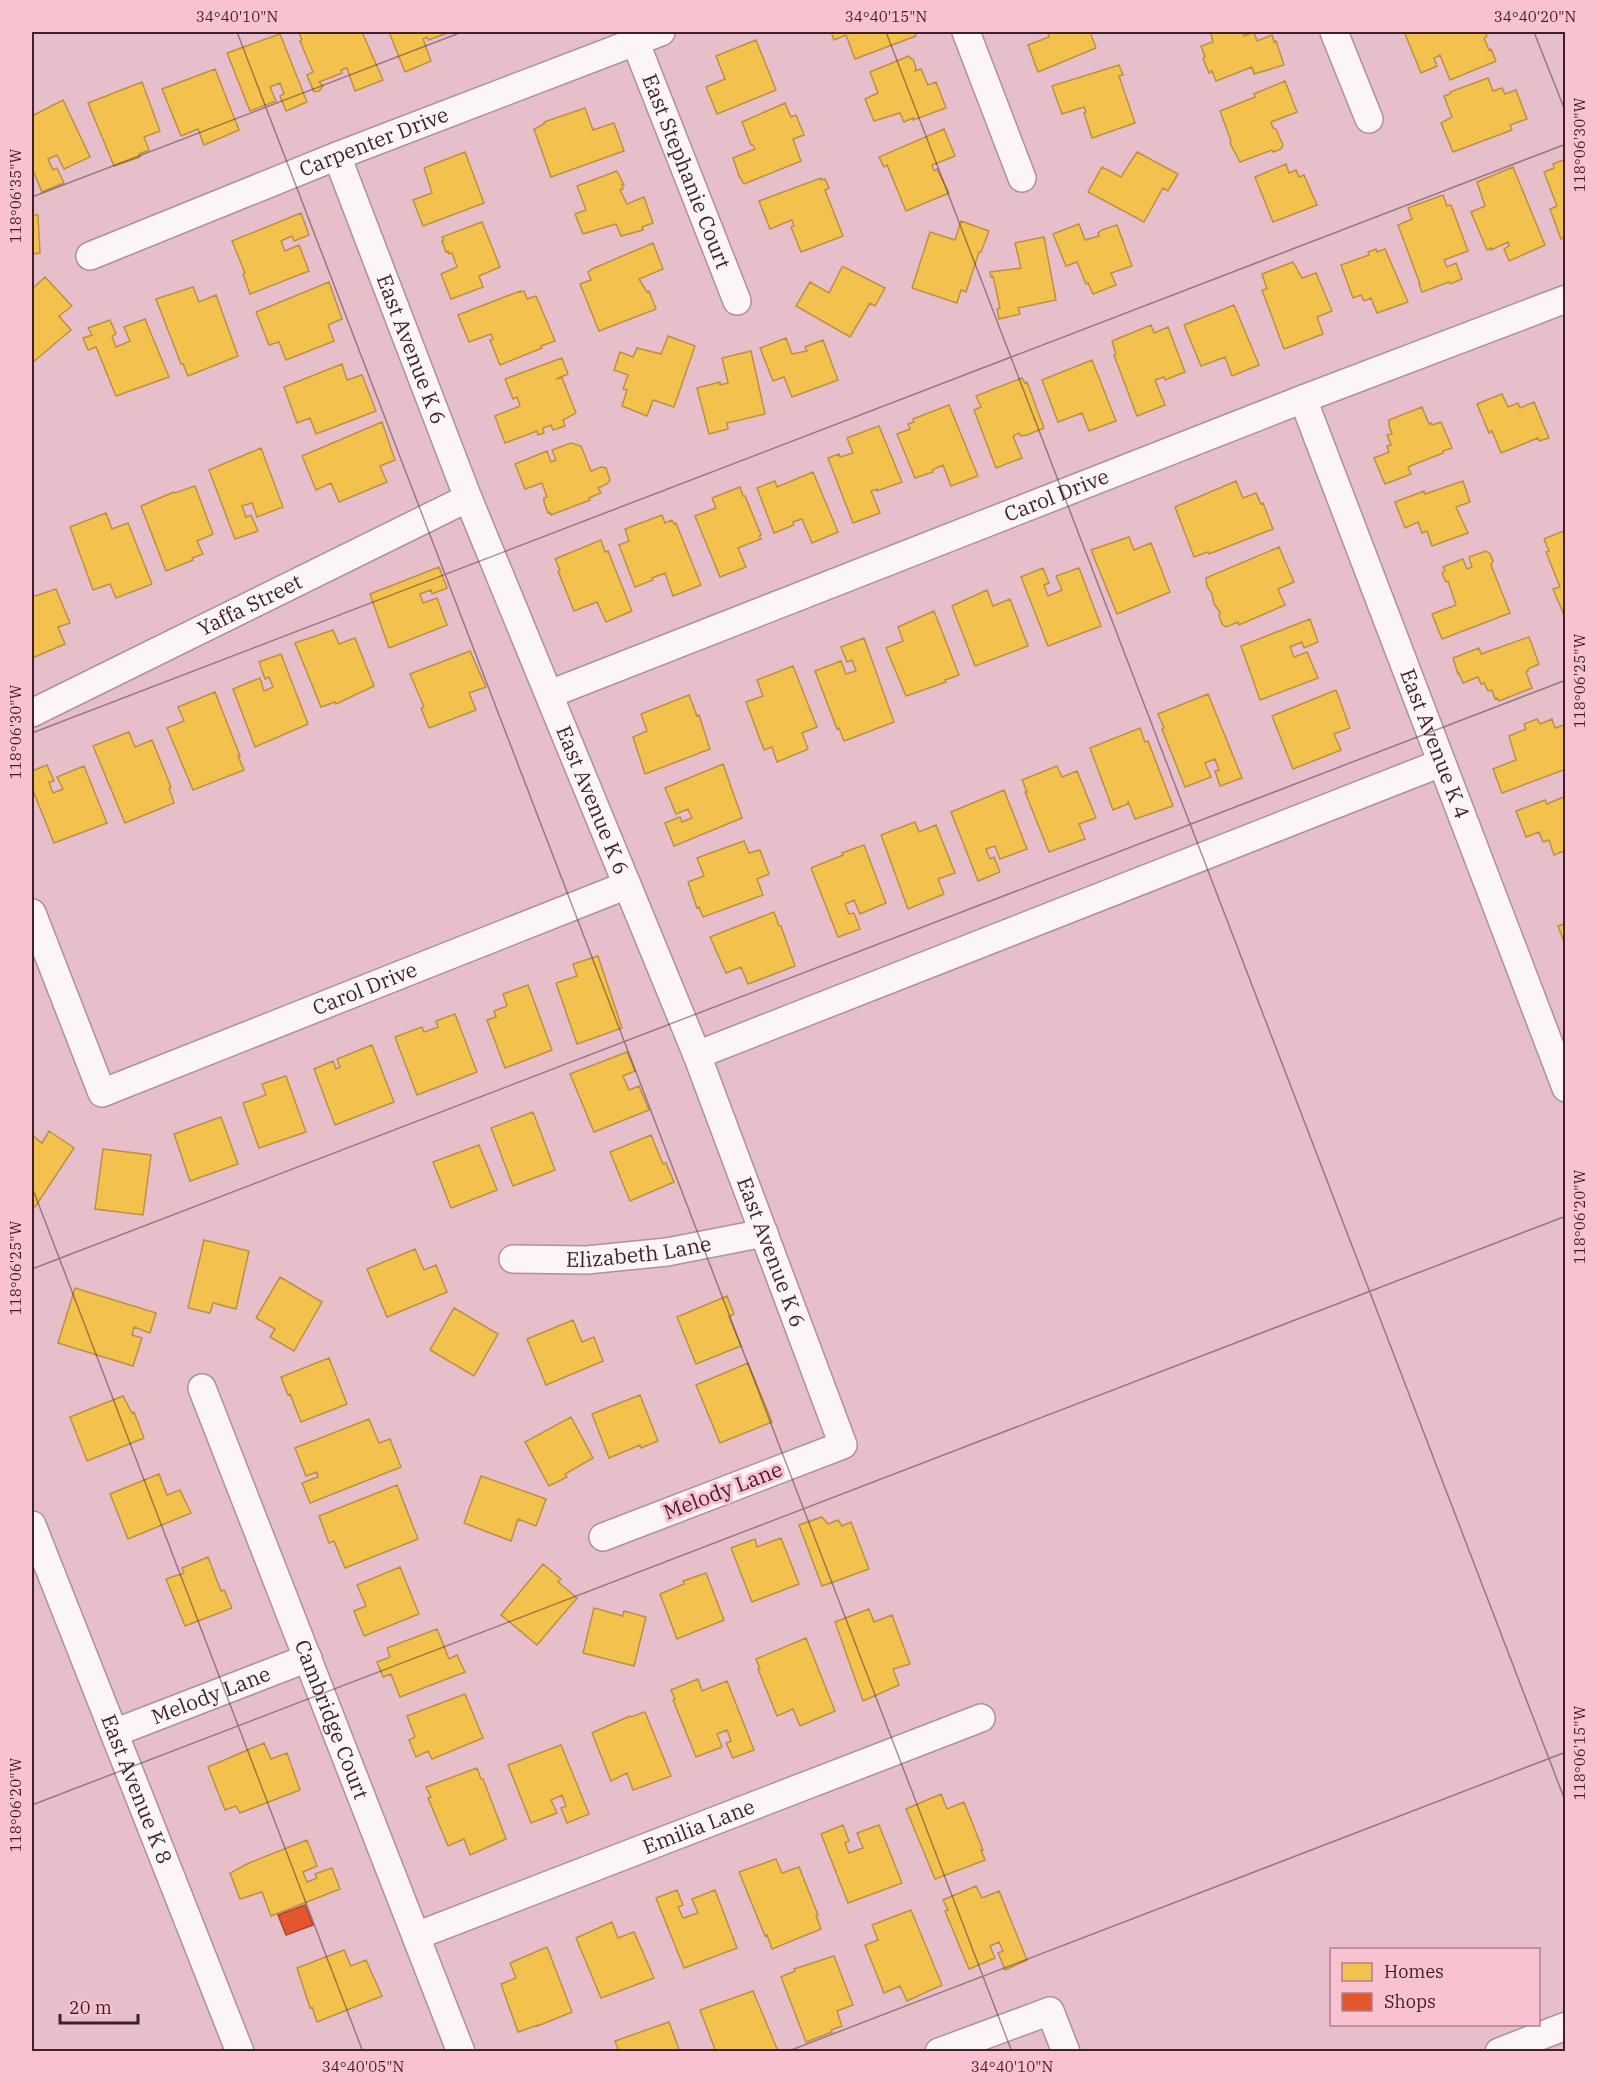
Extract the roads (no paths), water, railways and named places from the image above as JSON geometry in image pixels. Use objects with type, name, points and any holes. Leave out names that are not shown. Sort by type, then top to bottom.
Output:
[{"type":"street","name":"Carpenter Drive","points":[[90,256],[337,156],[635,40],[661,32]]},
{"type":"street","points":[[966,32],[1022,178]]},
{"type":"street","points":[[1335,32],[1369,119]]},
{"type":"street","name":"East Stephanie Court","points":[[635,40],[737,301]]},
{"type":"street","name":"East Avenue K 6","points":[[337,156],[468,498],[697,1055],[843,1445]]},
{"type":"street","name":"Carol Drive","points":[[550,694],[1303,399],[1566,299]]},
{"type":"street","name":"East Avenue K 4","points":[[1303,399],[1566,1088]]},
{"type":"street","name":"Yaffa Street","points":[[32,713],[468,498]]},
{"type":"street","points":[[697,1055],[1441,763]]},
{"type":"street","name":"Carol Drive","points":[[32,913],[102,1093],[627,885]]},
{"type":"street","name":"Elizabeth Lane","points":[[513,1259],[587,1260],[633,1256],[667,1252],[764,1233]]},
{"type":"street","name":"Cambridge Court","points":[[202,1388],[461,2052]]},
{"type":"street","name":"Melody Lane","points":[[603,1537],[843,1445]]},
{"type":"street","name":"East Avenue K 8","points":[[32,1525],[240,2052]]},
{"type":"street","name":"Melody Lane","points":[[114,1733],[308,1658]]},
{"type":"street","name":"Emilia Lane","points":[[416,1936],[981,1718]]},
{"type":"street","points":[[939,2052],[1050,2011],[1066,2052]]},
{"type":"street","points":[[1499,2052],[1566,2026]]}]
